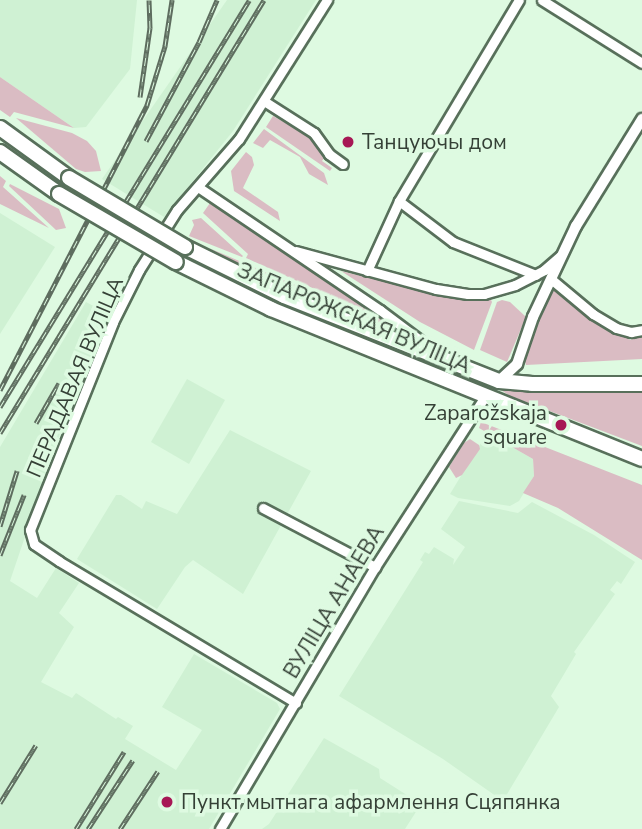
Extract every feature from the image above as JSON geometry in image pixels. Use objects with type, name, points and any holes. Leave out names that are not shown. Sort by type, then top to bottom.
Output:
[{"type":"main road","name":"ЗАПАРОЖСКАЯ ВУЛІЦА","points":[[0,128],[69,178],[185,247],[284,296],[452,364],[499,381],[532,384],[642,384]]},
{"type":"main road","name":"ЗАПАРОЖСКАЯ ВУЛІЦА","points":[[0,152],[60,194],[176,262],[271,309],[642,459]]},
{"type":"street","name":"ПЕРАДАВАЯ ВУЛІЦА","points":[[296,703],[59,561],[34,544],[30,530],[123,302],[177,210],[239,139],[327,0]]},
{"type":"street","points":[[367,271],[399,201],[519,0]]},
{"type":"street","points":[[542,0],[642,63]]},
{"type":"street","points":[[264,101],[314,133],[329,154],[343,164]]},
{"type":"street","points":[[499,381],[517,364],[561,255],[642,119]]},
{"type":"street","points":[[198,187],[380,310],[452,364]]},
{"type":"street","points":[[399,201],[453,242],[536,275]]},
{"type":"street","name":"ЗАПАРОЖСКАЯ ВУЛІЦА","points":[[291,250],[468,294],[501,290],[536,275],[561,255]]},
{"type":"street","points":[[551,279],[593,314],[631,332],[642,330]]},
{"type":"street","points":[[517,364],[532,384]]},
{"type":"street","name":"ВУЛІЦА АНАЕВА","points":[[220,829],[376,567],[485,396]]},
{"type":"street","points":[[263,508],[376,567]]},
{"type":"shaded area","points":[[0,0],[137,0],[130,69],[86,127],[74,128],[0,77]]},
{"type":"shaded area","points":[[227,0],[316,0],[233,131],[164,217],[102,179]]},
{"type":"shaded area","points":[[0,77],[74,128],[14,112],[10,117],[0,110]]},
{"type":"shaded area","points":[[273,116],[316,140],[326,155],[322,161],[332,168],[330,171],[266,127]]},
{"type":"shaded area","points":[[16,118],[72,133],[87,141],[96,151],[101,171],[85,172],[76,169]]},
{"type":"shaded area","points":[[264,129],[324,173],[328,185],[309,174],[300,157],[270,140],[263,148],[253,143]]},
{"type":"shaded area","points":[[246,152],[252,157],[254,165],[243,188],[278,212],[280,221],[234,191],[231,171]]},
{"type":"shaded area","points":[[0,176],[6,181],[3,187],[49,228],[0,204]]},
{"type":"shaded area","points":[[10,184],[59,209],[66,228],[56,230],[9,186]]},
{"type":"shaded area","points":[[210,203],[374,312],[370,314],[246,258],[248,254],[203,213]]},
{"type":"shaded area","points":[[0,213],[55,247],[0,334]]},
{"type":"shaded area","points":[[201,218],[243,256],[189,236],[194,225],[192,220]]},
{"type":"shaded area","points":[[209,248],[370,317],[377,313],[397,328],[401,337],[283,288]]},
{"type":"shaded area","points":[[341,271],[442,296],[490,298],[492,302],[474,350],[420,322]]},
{"type":"shaded area","points":[[552,288],[630,340],[642,335],[642,359],[526,365],[524,359],[531,337]]},
{"type":"shaded area","points":[[86,302],[110,315],[76,386],[10,581],[37,598],[56,568],[79,583],[59,613],[74,627],[41,682],[72,698],[76,693],[116,719],[118,717],[133,726],[125,739],[176,770],[202,730],[162,707],[194,654],[277,703],[280,709],[209,829],[0,829],[0,447]]},
{"type":"shaded area","points":[[497,302],[510,302],[526,317],[507,362],[480,350]]},
{"type":"shaded area","points":[[187,379],[225,400],[189,464],[151,442]]},
{"type":"shaded area","points":[[642,388],[642,446],[510,396],[501,390]]},
{"type":"shaded area","points":[[481,422],[642,485],[642,560],[558,508],[523,493],[534,476],[533,459],[479,428]]},
{"type":"shaded area","points":[[230,430],[311,471],[243,594],[193,560],[185,567],[157,609],[77,559],[116,495],[121,495],[142,509],[146,501],[177,514]]},
{"type":"shaded area","points":[[487,433],[533,459],[534,476],[519,501],[510,506],[458,498],[450,494]]},
{"type":"shaded area","points":[[470,439],[479,445],[480,449],[462,475],[456,478],[449,467],[464,443]]},
{"type":"shaded area","points":[[459,501],[518,513],[532,502],[594,535],[635,562],[621,584],[617,581],[610,590],[615,594],[574,652],[576,654],[551,696],[559,707],[503,801],[443,759],[339,696],[423,562],[420,560],[425,552],[429,554],[434,547],[454,559],[453,565],[465,547],[441,529]]},
{"type":"shaded area","points":[[324,738],[379,769],[380,778],[421,804],[405,829],[262,829],[269,824]]},
{"type":"railway","points":[[140,97],[150,28],[149,0]]},
{"type":"railway","points":[[0,390],[147,105],[165,46],[172,0]]},
{"type":"railway","points":[[146,141],[199,42],[217,0]]},
{"type":"railway","points":[[0,407],[249,0]]},
{"type":"railway","points":[[0,433],[264,0]]},
{"type":"railway","points":[[36,423],[59,383]]},
{"type":"railway","points":[[0,526],[17,471]]},
{"type":"railway","points":[[0,555],[24,495]]},
{"type":"railway","points":[[0,803],[36,745]]},
{"type":"railway","points":[[76,829],[124,752]]},
{"type":"railway","points":[[88,829],[133,760]]},
{"type":"railway","points":[[120,829],[158,771]]},
{"type":"place","name":"Танцуючы дом","points":[[348,142]]},
{"type":"place","name":"Zaparožskaja square","points":[[561,425]]},
{"type":"place","name":"Пункт мытнага афармлення Сцяпянка","points":[[167,802]]}]
